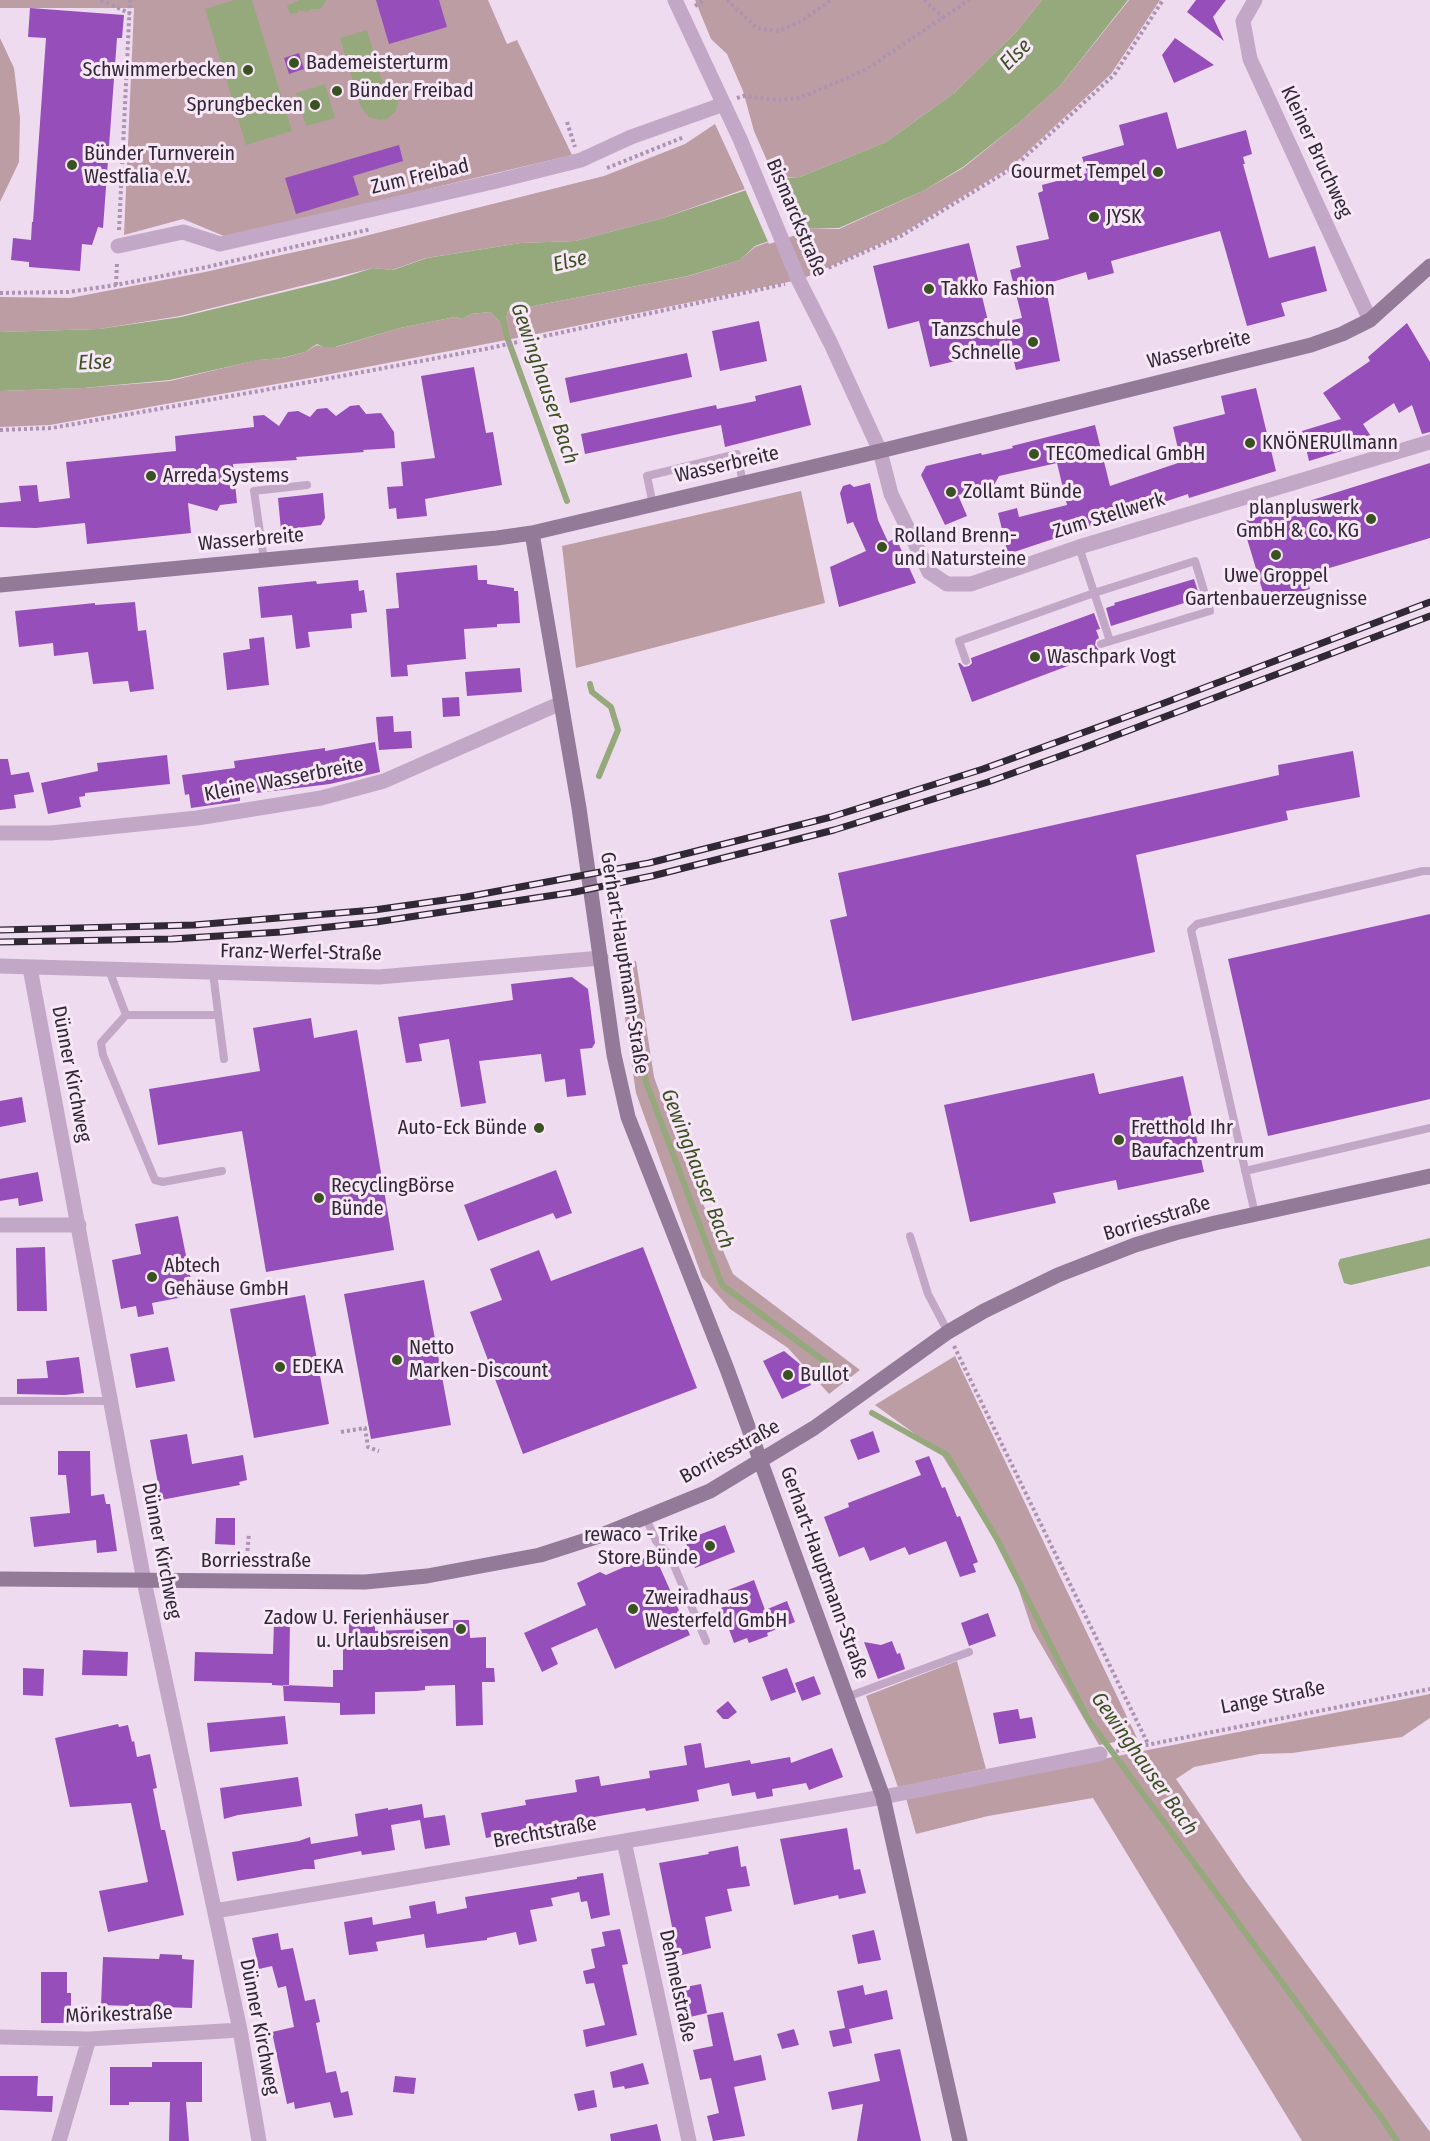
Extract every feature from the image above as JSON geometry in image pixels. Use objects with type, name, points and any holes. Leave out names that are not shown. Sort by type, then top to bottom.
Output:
[{"type":"main road","name":"Wasserbreite","points":[[0,585],[532,533],[880,451],[1311,345],[1342,334],[1370,320],[1430,266]]},
{"type":"main road","name":"Gerhart-Hauptmann-Straße","points":[[532,533],[579,808],[614,1055],[628,1117],[761,1461],[883,1797],[960,2141]]},
{"type":"main road","name":"Borriesstraße","points":[[0,1579],[365,1582],[427,1576],[540,1555],[602,1535],[710,1491],[814,1428],[948,1332],[1020,1292],[1097,1259],[1175,1233],[1430,1176]]},
{"type":"street","name":"Bismarckstraße","points":[[675,0],[740,139],[796,274],[880,451]]},
{"type":"street","name":"Kleiner Bruchweg","points":[[1255,0],[1243,21],[1250,59],[1370,320]]},
{"type":"street","name":"Zum Freibad","points":[[118,246],[183,232],[220,244],[497,181],[581,160],[631,137],[724,104]]},
{"type":"street","name":"Zum Stellwerk","points":[[880,451],[891,494],[928,572],[946,584],[971,584],[1079,546],[1430,442]]},
{"type":"street","name":"Kleine Wasserbreite","points":[[0,833],[51,833],[197,818],[321,798],[384,781],[561,703]]},
{"type":"street","name":"Franz-Werfel-Straße","points":[[0,966],[379,977],[601,958]]},
{"type":"street","name":"Dünner Kirchweg","points":[[30,968],[144,1581],[240,2030],[259,2141]]},
{"type":"street","points":[[0,1225],[79,1225]]},
{"type":"street","points":[[883,1797],[1100,1754]]},
{"type":"street","name":"Brechtstraße","points":[[215,1911],[883,1797]]},
{"type":"street","name":"Dehmelstraße","points":[[624,1841],[689,2141]]},
{"type":"street","name":"Mörikestraße","points":[[0,2037],[89,2039],[240,2030]]},
{"type":"street","points":[[59,2141],[89,2039]]},
{"type":"lane","points":[[653,504],[647,476],[737,454],[743,483]]},
{"type":"lane","points":[[264,560],[254,491],[307,485]]},
{"type":"lane","points":[[1079,546],[1110,641]]},
{"type":"lane","points":[[966,661],[959,641],[1195,561],[1210,611],[1101,644]]},
{"type":"lane","points":[[1255,1214],[1191,930],[1197,924],[1412,873],[1430,872]]},
{"type":"lane","points":[[109,970],[126,1015]]},
{"type":"lane","points":[[213,973],[224,1059]]},
{"type":"lane","points":[[218,1015],[126,1015],[100,1043],[155,1180],[163,1182],[222,1171]]},
{"type":"lane","points":[[1245,1171],[1430,1128]]},
{"type":"lane","points":[[910,1236],[928,1294],[948,1332]]},
{"type":"lane","points":[[0,1401],[111,1401]]},
{"type":"lane","points":[[646,1518],[656,1541],[670,1556],[706,1641]]},
{"type":"lane","points":[[847,1698],[969,1652]]},
{"type":"path","points":[[101,0],[131,14]]},
{"type":"path","points":[[116,285],[130,0]]},
{"type":"path","points":[[727,0],[757,28],[779,31],[801,21],[831,0]]},
{"type":"path","points":[[925,0],[944,18]]},
{"type":"path","points":[[743,96],[778,100],[800,98],[865,70],[969,0]]},
{"type":"path","points":[[0,430],[52,428],[490,348],[796,274],[901,237],[1014,167],[1114,75],[1163,0]]},
{"type":"path","points":[[567,122],[581,160]]},
{"type":"path","points":[[948,1332],[1148,1744]]},
{"type":"path","points":[[341,1431],[365,1428],[368,1447],[379,1452]]},
{"type":"path","points":[[238,1582],[239,1566],[247,1556],[249,1533]]},
{"type":"path","name":"Lange Straße","points":[[1124,1749],[1430,1689]]},
{"type":"shaded area","name":"Bünder Freibad","points":[[0,0],[488,0],[507,44],[517,40],[572,155],[226,237],[183,219],[124,235],[134,8],[0,8]]},
{"type":"shaded area","points":[[695,0],[1042,0],[1017,31],[954,93],[886,142],[800,177],[775,179],[754,131],[743,91],[727,54],[711,39]]},
{"type":"shaded area","points":[[1129,0],[1160,0],[1111,74],[1012,166],[901,234],[800,280],[781,237],[807,228],[839,229],[925,190],[963,168],[1060,86]]},
{"type":"shaded area","points":[[0,38],[14,68],[20,118],[19,162],[0,202]]},
{"type":"shaded area","points":[[715,124],[745,189],[660,219],[575,241],[521,243],[426,258],[392,270],[373,268],[180,316],[99,329],[0,332],[0,297],[70,298],[205,272],[349,240],[604,176],[685,144]]},
{"type":"shaded area","points":[[780,238],[798,280],[315,377],[50,425],[0,427],[0,391],[83,388],[170,381],[257,360],[283,358],[305,352],[317,345],[336,347],[400,328],[455,317],[463,319],[471,314],[490,312],[501,323],[506,319],[508,311],[689,276],[740,260],[755,247]]},
{"type":"shaded area","points":[[801,491],[825,603],[576,668],[562,546]]},
{"type":"shaded area","points":[[636,961],[654,1077],[681,1152],[733,1274],[860,1370],[829,1394],[788,1348],[730,1309],[702,1277],[636,1093],[617,964]]},
{"type":"shaded area","points":[[955,1356],[1137,1738],[1099,1745],[1032,1629],[1015,1578],[995,1539],[940,1452],[875,1405]]},
{"type":"shaded area","points":[[957,1661],[986,1769],[898,1787],[866,1696]]},
{"type":"shaded area","points":[[1430,1694],[1430,1718],[1402,1737],[1292,1753],[1260,1754],[1194,1767],[1176,1779],[1244,1879],[1430,2132],[1430,2141],[1302,2141],[1093,1798],[988,1816],[916,1834],[906,1798]]},
{"type":"water","name":"Schwimmerbecken","points":[[234,0],[252,0],[292,131],[246,145],[205,9]]},
{"type":"water","points":[[299,0],[326,0],[320,9],[311,9],[307,12],[298,10],[297,13],[290,14],[287,6]]},
{"type":"water","name":"Else","points":[[1042,0],[1128,0],[1060,86],[1020,122],[963,167],[925,190],[839,228],[806,228],[755,246],[740,260],[688,276],[508,311],[506,319],[501,323],[490,312],[471,314],[463,319],[455,317],[400,328],[335,347],[323,347],[317,344],[305,352],[282,358],[258,360],[170,380],[83,388],[0,391],[0,332],[99,329],[181,317],[338,279],[373,268],[393,270],[427,258],[521,243],[575,241],[660,219],[782,178],[800,177],[886,142],[954,93],[1017,31]]},
{"type":"water","points":[[367,30],[382,81],[394,87],[399,99],[396,111],[387,119],[369,117],[361,107],[340,38]]},
{"type":"water","name":"Sprungbecken","points":[[325,84],[335,118],[306,126],[296,93]]},
{"type":"water","points":[[1430,1238],[1430,1266],[1351,1285],[1344,1283],[1338,1264],[1340,1259]]},
{"type":"pier","points":[[774,177],[799,234],[769,244],[744,187]]},
{"type":"building","points":[[376,0],[439,0],[447,27],[389,44]]},
{"type":"building","points":[[1196,0],[1226,0],[1213,17],[1224,41],[1187,12]]},
{"type":"building","name":"Bünder Turnverein Westfalia e.V.","points":[[30,8],[124,15],[122,38],[117,38],[103,228],[98,227],[92,245],[82,244],[80,271],[29,267],[29,262],[11,260],[13,238],[31,240],[33,222],[46,38],[28,37]]},
{"type":"building","points":[[1175,38],[1214,65],[1174,83],[1162,55]]},
{"type":"building","name":"Bademeisterturm","points":[[299,53],[304,69],[289,74],[284,58]]},
{"type":"building","points":[[1167,112],[1177,149],[1246,130],[1252,154],[1243,157],[1245,164],[1243,164],[1269,258],[1315,246],[1327,291],[1281,303],[1285,316],[1247,326],[1220,231],[1111,261],[1114,273],[1088,280],[1086,272],[1045,284],[1060,361],[1016,370],[1011,348],[930,367],[919,321],[888,329],[873,266],[969,243],[989,325],[1022,318],[1010,270],[1021,267],[1016,246],[1049,239],[1038,193],[1043,191],[1042,185],[1087,173],[1082,157],[1124,145],[1119,125]]},
{"type":"building","points":[[399,145],[403,161],[353,176],[359,195],[296,214],[285,178]]},
{"type":"building","points":[[759,321],[767,361],[720,371],[712,331]]},
{"type":"building","points":[[1407,323],[1430,362],[1430,432],[1422,434],[1412,405],[1399,413],[1394,403],[1363,424],[1374,441],[1309,461],[1302,431],[1341,419],[1323,393],[1370,361],[1368,357]]},
{"type":"building","points":[[687,353],[692,377],[570,403],[565,378]]},
{"type":"building","points":[[474,367],[486,433],[493,432],[502,485],[425,499],[427,516],[397,519],[396,508],[389,509],[387,487],[403,486],[401,462],[435,458],[421,376]]},
{"type":"building","points":[[801,385],[811,425],[725,447],[721,425],[585,454],[581,434],[716,405],[717,409],[756,401],[755,396]]},
{"type":"building","points":[[1256,388],[1276,471],[1189,498],[1188,494],[1008,554],[998,513],[1017,508],[1019,517],[1067,505],[1057,463],[999,476],[993,487],[958,495],[967,516],[945,525],[921,475],[926,466],[1013,448],[1012,446],[1095,425],[1110,486],[1181,462],[1173,427],[1225,414],[1221,396]]},
{"type":"building","points":[[359,405],[366,414],[381,413],[394,432],[395,448],[296,457],[297,460],[233,464],[237,503],[220,505],[217,511],[188,503],[191,533],[87,544],[85,523],[36,528],[0,527],[0,503],[21,501],[19,486],[37,485],[39,502],[70,498],[66,462],[176,451],[175,436],[254,427],[253,416],[264,415],[279,426],[288,412],[298,411],[310,417],[317,409],[327,408],[336,416],[350,406]]},
{"type":"building","name":"planpluswerk GmbH & Co. KG","points":[[1430,463],[1430,538],[1306,575],[1310,589],[1266,602],[1242,522]]},
{"type":"building","name":"Rolland Brenn- und Natursteine","points":[[870,483],[878,520],[888,542],[896,538],[916,583],[839,607],[830,567],[866,551],[853,522],[847,524],[840,493],[843,486],[850,484],[854,487]]},
{"type":"building","points":[[323,493],[325,518],[321,525],[281,530],[278,498]]},
{"type":"building","points":[[477,565],[478,580],[487,580],[487,584],[514,588],[514,591],[518,591],[520,623],[464,629],[466,659],[407,665],[408,676],[391,677],[386,609],[399,608],[396,573]]},
{"type":"building","points":[[1194,579],[1200,598],[1111,626],[1106,608],[1115,605],[1114,603]]},
{"type":"building","points":[[358,580],[359,591],[364,590],[367,612],[351,614],[352,628],[308,632],[310,647],[296,649],[292,615],[261,618],[258,587],[316,581],[317,584]]},
{"type":"building","points":[[135,602],[138,631],[146,630],[154,689],[130,692],[128,681],[93,684],[88,652],[54,656],[53,643],[19,647],[15,611],[95,603],[95,605]]},
{"type":"building","name":"Waschpark Vogt","points":[[1094,613],[1100,629],[1096,630],[1099,638],[1095,645],[1099,650],[1105,652],[972,702],[958,663],[964,667],[969,666],[972,663],[971,658]]},
{"type":"building","points":[[264,637],[269,685],[227,690],[223,653],[250,649],[249,639]]},
{"type":"building","points":[[520,668],[522,692],[467,696],[465,672]]},
{"type":"building","points":[[459,697],[460,716],[443,717],[442,698]]},
{"type":"building","points":[[393,716],[394,732],[411,731],[412,748],[379,750],[376,717]]},
{"type":"building","points":[[375,742],[380,772],[330,784],[240,795],[240,801],[191,808],[189,794],[185,795],[182,775],[235,768],[234,761],[325,748],[325,751]]},
{"type":"building","points":[[1353,751],[1360,797],[1286,811],[1288,820],[1136,855],[1155,952],[852,1021],[830,920],[847,916],[838,873],[1279,775],[1278,765]]},
{"type":"building","points":[[167,755],[170,784],[85,793],[85,796],[79,797],[81,807],[48,814],[41,783],[98,771],[97,763]]},
{"type":"building","points":[[0,759],[8,759],[11,775],[29,772],[34,792],[14,795],[16,808],[0,810]]},
{"type":"building","points":[[1430,914],[1430,1099],[1268,1136],[1228,959]]},
{"type":"building","points":[[572,977],[588,989],[595,1043],[592,1048],[580,1049],[586,1095],[567,1097],[565,1079],[545,1082],[541,1054],[479,1061],[486,1103],[461,1107],[449,1039],[419,1044],[422,1061],[406,1063],[398,1017],[513,1000],[511,984]]},
{"type":"building","name":"RecyclingBörse Bünde","points":[[311,1018],[314,1038],[357,1030],[394,1250],[266,1272],[242,1131],[158,1145],[149,1089],[260,1071],[253,1028]]},
{"type":"building","points":[[1094,1073],[1099,1094],[1183,1076],[1204,1172],[1118,1190],[1116,1180],[1053,1193],[1056,1203],[970,1222],[944,1105]]},
{"type":"building","points":[[22,1097],[26,1122],[0,1127],[0,1101]]},
{"type":"building","points":[[556,1170],[572,1213],[556,1219],[553,1213],[478,1241],[464,1205]]},
{"type":"building","points":[[38,1172],[43,1201],[19,1206],[18,1198],[0,1201],[0,1179]]},
{"type":"building","name":"Abtech Gehäuse GmbH","points":[[178,1216],[194,1295],[152,1303],[154,1314],[138,1317],[136,1306],[121,1309],[112,1260],[141,1254],[135,1224]]},
{"type":"building","points":[[45,1247],[47,1311],[17,1311],[16,1248]]},
{"type":"building","points":[[643,1247],[697,1388],[523,1454],[470,1312],[502,1300],[490,1269],[539,1250],[551,1281]]},
{"type":"building","name":"Netto Marken-Discount","points":[[424,1280],[451,1425],[371,1439],[344,1294]]},
{"type":"building","name":"EDEKA","points":[[305,1295],[329,1424],[254,1438],[230,1309]]},
{"type":"building","points":[[168,1347],[175,1381],[136,1388],[130,1354]]},
{"type":"building","name":"Bullot","points":[[784,1351],[801,1365],[811,1385],[782,1399],[763,1361]]},
{"type":"building","points":[[79,1357],[84,1393],[17,1394],[17,1379],[48,1378],[46,1361]]},
{"type":"building","points":[[873,1431],[880,1452],[858,1460],[850,1440]]},
{"type":"building","points":[[187,1434],[192,1464],[243,1455],[247,1480],[239,1482],[240,1485],[161,1500],[150,1440]]},
{"type":"building","points":[[58,1451],[90,1451],[91,1496],[104,1494],[106,1504],[110,1504],[117,1551],[97,1553],[96,1540],[34,1547],[30,1517],[70,1513],[66,1475],[58,1475]]},
{"type":"building","points":[[929,1456],[942,1488],[945,1487],[957,1517],[960,1516],[978,1562],[973,1564],[976,1572],[960,1577],[946,1541],[909,1555],[905,1547],[870,1561],[864,1547],[839,1557],[824,1517],[849,1507],[848,1503],[921,1475],[915,1461]]},
{"type":"building","points":[[216,1518],[235,1518],[235,1545],[215,1544]]},
{"type":"building","name":"rewaco - Trike Store Bünde","points":[[725,1525],[735,1552],[695,1568],[685,1540]]},
{"type":"building","name":"Zweiradhaus Westerfeld GmbH","points":[[654,1554],[690,1635],[615,1669],[597,1628],[551,1648],[558,1664],[542,1672],[524,1633],[586,1605],[577,1583],[600,1572],[606,1575]]},
{"type":"building","points":[[754,1580],[765,1610],[787,1601],[795,1622],[749,1643],[747,1638],[734,1643],[721,1608],[733,1603],[728,1590]]},
{"type":"building","points":[[988,1613],[996,1636],[969,1646],[961,1623]]},
{"type":"building","points":[[453,1620],[469,1620],[470,1638],[486,1637],[486,1668],[494,1668],[495,1682],[482,1682],[483,1725],[456,1726],[455,1685],[425,1686],[425,1690],[416,1691],[375,1692],[375,1714],[340,1715],[340,1703],[284,1701],[283,1685],[333,1687],[333,1670],[343,1670],[343,1641],[349,1641],[349,1623],[375,1623],[375,1631],[453,1628]]},
{"type":"building","points":[[274,1621],[290,1621],[289,1686],[272,1685],[272,1683],[194,1681],[195,1652],[273,1654]]},
{"type":"building","points":[[892,1641],[897,1654],[900,1653],[905,1669],[878,1679],[864,1642],[881,1645]]},
{"type":"building","points":[[83,1650],[128,1652],[127,1676],[82,1675]]},
{"type":"building","points":[[23,1668],[44,1669],[43,1696],[23,1695]]},
{"type":"building","points":[[787,1668],[796,1692],[771,1701],[762,1677]]},
{"type":"building","points":[[814,1676],[821,1694],[802,1701],[795,1683]]},
{"type":"building","points":[[728,1701],[737,1712],[728,1719],[723,1719],[716,1711]]},
{"type":"building","points":[[1018,1709],[1020,1719],[1032,1717],[1036,1738],[999,1744],[993,1713]]},
{"type":"building","points":[[285,1716],[288,1744],[210,1752],[207,1723]]},
{"type":"building","points":[[118,1724],[119,1727],[128,1725],[137,1757],[150,1754],[157,1788],[153,1789],[161,1830],[165,1830],[184,1915],[108,1932],[99,1891],[148,1882],[131,1803],[70,1807],[55,1738]]},
{"type":"building","points":[[701,1743],[705,1768],[750,1760],[751,1764],[790,1757],[791,1763],[832,1748],[843,1777],[809,1790],[806,1783],[772,1789],[773,1796],[757,1799],[755,1792],[732,1796],[729,1783],[697,1790],[699,1801],[646,1811],[645,1808],[486,1838],[481,1813],[526,1805],[525,1800],[577,1792],[575,1780],[599,1776],[601,1786],[650,1778],[649,1771],[687,1765],[684,1746]]},
{"type":"building","points":[[298,1777],[302,1806],[224,1819],[220,1788]]},
{"type":"building","points":[[422,1804],[424,1818],[445,1815],[450,1845],[425,1849],[420,1820],[391,1825],[395,1850],[362,1855],[361,1851],[314,1860],[315,1869],[237,1881],[232,1852],[299,1841],[310,1837],[311,1844],[358,1836],[355,1814]]},
{"type":"building","points":[[847,1828],[854,1870],[860,1869],[866,1893],[839,1899],[838,1895],[794,1905],[780,1839]]},
{"type":"building","points":[[738,1846],[741,1867],[746,1866],[750,1886],[727,1889],[732,1911],[705,1917],[711,1948],[678,1956],[659,1863]]},
{"type":"building","points":[[603,1873],[610,1915],[591,1919],[587,1901],[581,1902],[579,1892],[551,1898],[553,1906],[530,1910],[537,1941],[519,1945],[516,1932],[487,1938],[487,1940],[426,1948],[424,1934],[376,1942],[378,1951],[349,1955],[344,1922],[372,1917],[373,1925],[411,1918],[409,1906],[435,1901],[437,1914],[467,1908],[465,1897]]},
{"type":"building","points":[[620,1929],[628,1964],[622,1965],[637,2035],[586,2047],[583,2030],[605,2025],[594,1983],[586,1984],[583,1971],[595,1968],[591,1949],[605,1946],[602,1932]]},
{"type":"building","points":[[874,1930],[881,1960],[858,1964],[852,1935]]},
{"type":"building","points":[[278,1933],[281,1950],[293,1948],[305,2001],[315,1999],[320,2022],[316,2023],[326,2073],[336,2071],[341,2093],[348,2091],[353,2115],[334,2118],[330,2102],[295,2109],[294,2102],[287,2104],[272,2032],[294,2027],[286,1986],[278,1988],[272,1966],[259,1969],[252,1938]]},
{"type":"building","points":[[160,1954],[182,1955],[182,1959],[194,1960],[192,2008],[101,2005],[103,1957],[159,1959]]},
{"type":"building","points":[[41,1972],[67,1972],[67,1993],[71,1993],[71,2023],[41,2023]]},
{"type":"building","points":[[701,1984],[707,2013],[686,2018],[680,1988]]},
{"type":"building","points":[[863,1985],[865,1995],[887,1990],[893,2019],[849,2029],[852,2043],[833,2047],[829,2031],[845,2028],[837,1991]]},
{"type":"building","points":[[723,2012],[734,2061],[761,2055],[766,2080],[734,2087],[745,2136],[713,2141],[707,2116],[719,2113],[711,2078],[700,2080],[693,2050],[713,2046],[707,2015]]},
{"type":"building","points":[[794,2029],[799,2045],[782,2049],[777,2034]]},
{"type":"building","points":[[900,2049],[921,2141],[857,2141],[863,2104],[832,2110],[828,2092],[880,2081],[874,2054]]},
{"type":"building","points":[[152,2062],[202,2062],[202,2102],[186,2102],[189,2141],[169,2141],[170,2102],[129,2102],[129,2105],[110,2105],[110,2067],[152,2067]]},
{"type":"building","points":[[643,2063],[649,2084],[625,2089],[624,2086],[613,2088],[610,2072]]},
{"type":"building","points":[[0,2076],[38,2076],[37,2096],[53,2096],[52,2112],[0,2110]]},
{"type":"building","points":[[395,2076],[416,2078],[414,2094],[393,2092]]},
{"type":"building","points":[[594,2090],[597,2107],[578,2111],[574,2094]]},
{"type":"building","points":[[657,2124],[661,2141],[611,2141],[610,2134]]},
{"type":"waterway","name":"Gewinghauser Bach","points":[[502,315],[507,337],[567,501]]},
{"type":"waterway","name":"Gewinghauser Bach","points":[[590,684],[592,692],[611,707],[618,730],[599,776]]},
{"type":"waterway","name":"Gewinghauser Bach","points":[[618,910],[646,1082],[722,1285],[847,1378]]},
{"type":"waterway","name":"Gewinghauser Bach","points":[[872,1413],[947,1455],[997,1539],[1088,1719],[1397,2141]]},
{"type":"railway","points":[[0,930],[194,925],[374,910],[466,897],[649,863],[831,817],[983,769],[1430,602]]},
{"type":"railway","points":[[0,942],[172,939],[281,932],[376,922],[575,892],[652,876],[834,830],[988,782],[1430,616]]},
{"type":"place","name":"Bademeisterturm","points":[[294,63]]},
{"type":"place","name":"Schwimmerbecken","points":[[248,70]]},
{"type":"place","name":"Bünder Freibad","points":[[337,91]]},
{"type":"place","name":"Sprungbecken","points":[[315,105]]},
{"type":"place","name":"Bünder Turnverein Westfalia e.V.","points":[[72,165]]},
{"type":"place","name":"Gourmet Tempel","points":[[1158,172]]},
{"type":"place","name":"JYSK","points":[[1094,217]]},
{"type":"place","name":"Takko Fashion","points":[[929,289]]},
{"type":"place","name":"Tanzschule Schnelle","points":[[1033,342]]},
{"type":"place","name":"KNÖNERUllmann","points":[[1250,443]]},
{"type":"place","name":"TECOmedical GmbH","points":[[1034,454]]},
{"type":"place","name":"Arreda Systems","points":[[151,476]]},
{"type":"place","name":"Zollamt Bünde","points":[[951,492]]},
{"type":"place","name":"planpluswerk GmbH & Co. KG","points":[[1371,519]]},
{"type":"place","name":"Rolland Brenn- und Natursteine","points":[[882,547]]},
{"type":"place","name":"Uwe Groppel Gartenbauerzeugnisse","points":[[1276,555]]},
{"type":"place","name":"Waschpark Vogt","points":[[1035,657]]},
{"type":"place","name":"Auto-Eck Bünde","points":[[539,1128]]},
{"type":"place","name":"Fretthold Ihr Baufachzentrum","points":[[1119,1140]]},
{"type":"place","name":"RecyclingBörse Bünde","points":[[319,1198]]},
{"type":"place","name":"Abtech Gehäuse GmbH","points":[[152,1277]]},
{"type":"place","name":"Netto Marken-Discount","points":[[397,1360]]},
{"type":"place","name":"EDEKA","points":[[280,1367]]},
{"type":"place","name":"Bullot","points":[[788,1375]]},
{"type":"place","name":"rewaco - Trike Store Bünde","points":[[710,1546]]},
{"type":"place","name":"Zweiradhaus Westerfeld GmbH","points":[[633,1609]]},
{"type":"place","name":"Zadow U. Ferienhäuser u. Urlaubsreisen","points":[[461,1629]]}]
